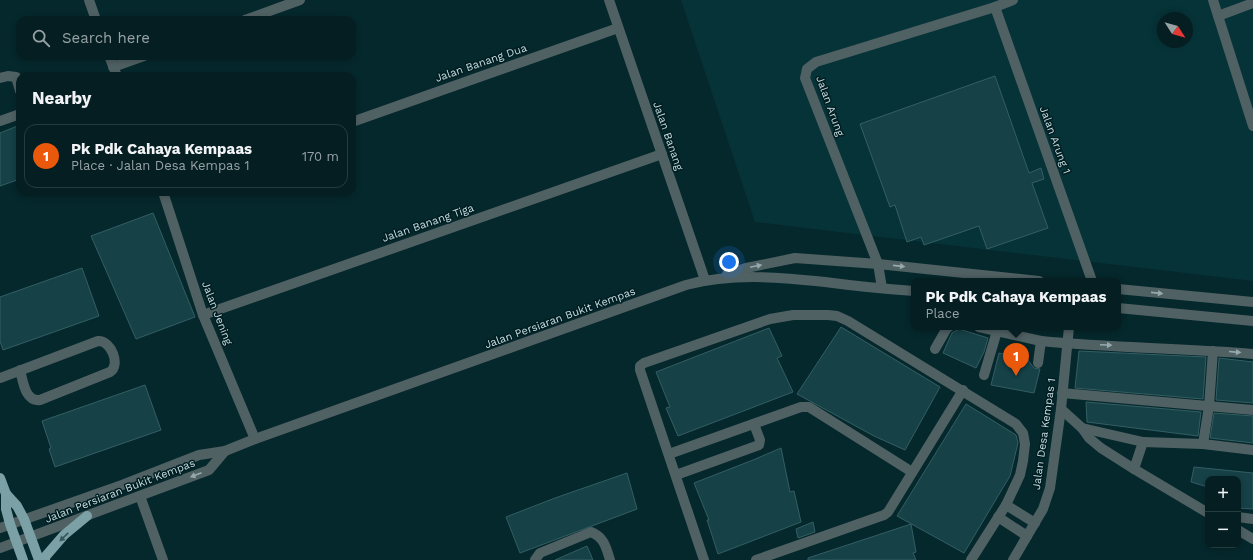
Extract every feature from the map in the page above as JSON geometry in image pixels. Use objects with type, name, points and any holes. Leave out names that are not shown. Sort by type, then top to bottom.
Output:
[{"type":"main road","points":[[0,478],[6,494],[6,509],[10,524],[23,560]]},
{"type":"main road","points":[[6,494],[17,506],[24,519],[39,560]]},
{"type":"main road","points":[[44,560],[64,535],[87,516]]},
{"type":"street","points":[[89,0],[95,16]]},
{"type":"street","points":[[256,16],[300,0]]},
{"type":"street","name":"Jalan Banang","points":[[609,0],[705,280]]},
{"type":"street","name":"Jalan Arung","points":[[882,288],[878,264],[805,78],[807,69],[816,62],[995,7],[1013,0]]},
{"type":"street","points":[[1213,0],[1250,110],[1253,126]]},
{"type":"street","points":[[1218,16],[1253,3]]},
{"type":"street","name":"Jalan Arung 1","points":[[995,7],[1091,278]]},
{"type":"street","name":"Jalan Banang Dua","points":[[356,121],[618,28]]},
{"type":"street","points":[[110,60],[115,72],[137,60]]},
{"type":"street","points":[[0,78],[8,76],[16,77]]},
{"type":"street","points":[[0,121],[16,115]]},
{"type":"street","name":"Jalan Banang Tiga","points":[[203,315],[662,154]]},
{"type":"street","name":"Jalan Jening","points":[[164,196],[203,315],[255,439]]},
{"type":"street","points":[[705,280],[746,268],[795,258],[878,264],[1011,278]]},
{"type":"street","name":"Jalan Persiaran Bukit Kempas","points":[[0,528],[122,485],[198,456],[225,451],[686,285],[705,280],[750,276],[911,291]]},
{"type":"street","points":[[1121,289],[1253,302]]},
{"type":"street","points":[[1121,308],[1253,321]]},
{"type":"street","points":[[704,560],[640,370],[640,366],[644,363],[770,319],[792,315],[828,315],[837,316],[848,321],[963,390],[1016,424],[1023,432],[1025,444],[1020,475],[1006,504],[971,560]]},
{"type":"street","points":[[935,349],[946,330]]},
{"type":"street","points":[[992,330],[1041,341],[1067,344],[1253,354]]},
{"type":"street","name":"Jalan Desa Kempas 1","points":[[1013,560],[1043,509],[1050,488],[1061,409],[1069,330]]},
{"type":"street","points":[[984,375],[997,331]]},
{"type":"street","points":[[0,378],[20,370],[98,341],[107,343],[116,366],[114,370],[110,372],[35,401],[28,395],[20,370]]},
{"type":"street","points":[[1038,362],[1041,341]]},
{"type":"street","points":[[1203,444],[1209,406],[1213,351]]},
{"type":"street","points":[[756,560],[884,515],[888,512],[963,390]]},
{"type":"street","points":[[1062,393],[1253,410]]},
{"type":"street","points":[[669,454],[801,407],[809,407],[912,472]]},
{"type":"street","points":[[1061,409],[1082,428],[1089,438],[1101,448],[1206,512]]},
{"type":"street","points":[[676,475],[759,445],[760,440],[754,424]]},
{"type":"street","points":[[1082,428],[1142,442],[1203,444],[1253,450]]},
{"type":"street","points":[[1134,469],[1142,442]]},
{"type":"street","name":"Jalan Persiaran Bukit Kempas","points":[[0,548],[209,470],[225,451]]},
{"type":"street","points":[[140,496],[163,560]]},
{"type":"street","points":[[1006,504],[1035,523]]},
{"type":"street","points":[[998,517],[1028,536]]},
{"type":"street","points":[[1241,517],[1253,519]]},
{"type":"street","points":[[535,560],[540,553],[545,550],[591,532],[598,535],[605,545],[610,560]]},
{"type":"street","points":[[1241,532],[1253,539]]},
{"type":"shaded area","points":[[681,0],[1253,0],[1253,281],[755,222]]},
{"type":"building","points":[[995,76],[1029,173],[1041,168],[1044,179],[1032,183],[1048,228],[987,249],[979,226],[924,245],[921,237],[907,242],[895,205],[890,207],[860,124]]},
{"type":"building","points":[[16,127],[16,180],[0,186],[0,133]]},
{"type":"building","points":[[153,213],[195,317],[136,339],[91,236]]},
{"type":"building","points":[[82,268],[99,316],[3,350],[0,341],[0,297]]},
{"type":"building","points":[[841,327],[940,387],[905,450],[874,436],[797,394]]},
{"type":"building","points":[[769,328],[782,356],[777,358],[793,392],[678,436],[666,408],[670,407],[656,372]]},
{"type":"building","points":[[957,330],[962,330],[988,338],[984,352],[976,368],[943,353],[952,333]]},
{"type":"building","points":[[1079,351],[1206,357],[1203,399],[1075,388]]},
{"type":"building","points":[[999,353],[1028,360],[1034,368],[1040,369],[1034,393],[991,385]]},
{"type":"building","points":[[1219,358],[1253,362],[1253,403],[1216,400]]},
{"type":"building","points":[[145,385],[161,430],[55,467],[49,449],[51,448],[42,421]]},
{"type":"building","points":[[1086,402],[1201,412],[1198,436],[1087,422]]},
{"type":"building","points":[[966,404],[1016,435],[1018,443],[1010,476],[964,553],[897,516]]},
{"type":"building","points":[[1214,413],[1253,416],[1253,443],[1210,438]]},
{"type":"building","points":[[781,448],[790,492],[794,491],[801,522],[718,554],[707,520],[709,520],[694,483]]},
{"type":"building","points":[[1194,467],[1253,473],[1253,509],[1241,508],[1241,476],[1205,476],[1205,486],[1191,482]]},
{"type":"building","points":[[627,473],[637,509],[520,553],[506,517]]},
{"type":"building","points":[[813,522],[815,532],[798,538],[796,529]]},
{"type":"building","points":[[911,524],[916,552],[913,553],[916,560],[808,560],[808,558]]},
{"type":"building","points":[[587,546],[593,560],[555,560]]},
{"type":"place","name":"Pk Pdk Cahaya Kempaas","points":[[1016,376]]}]
